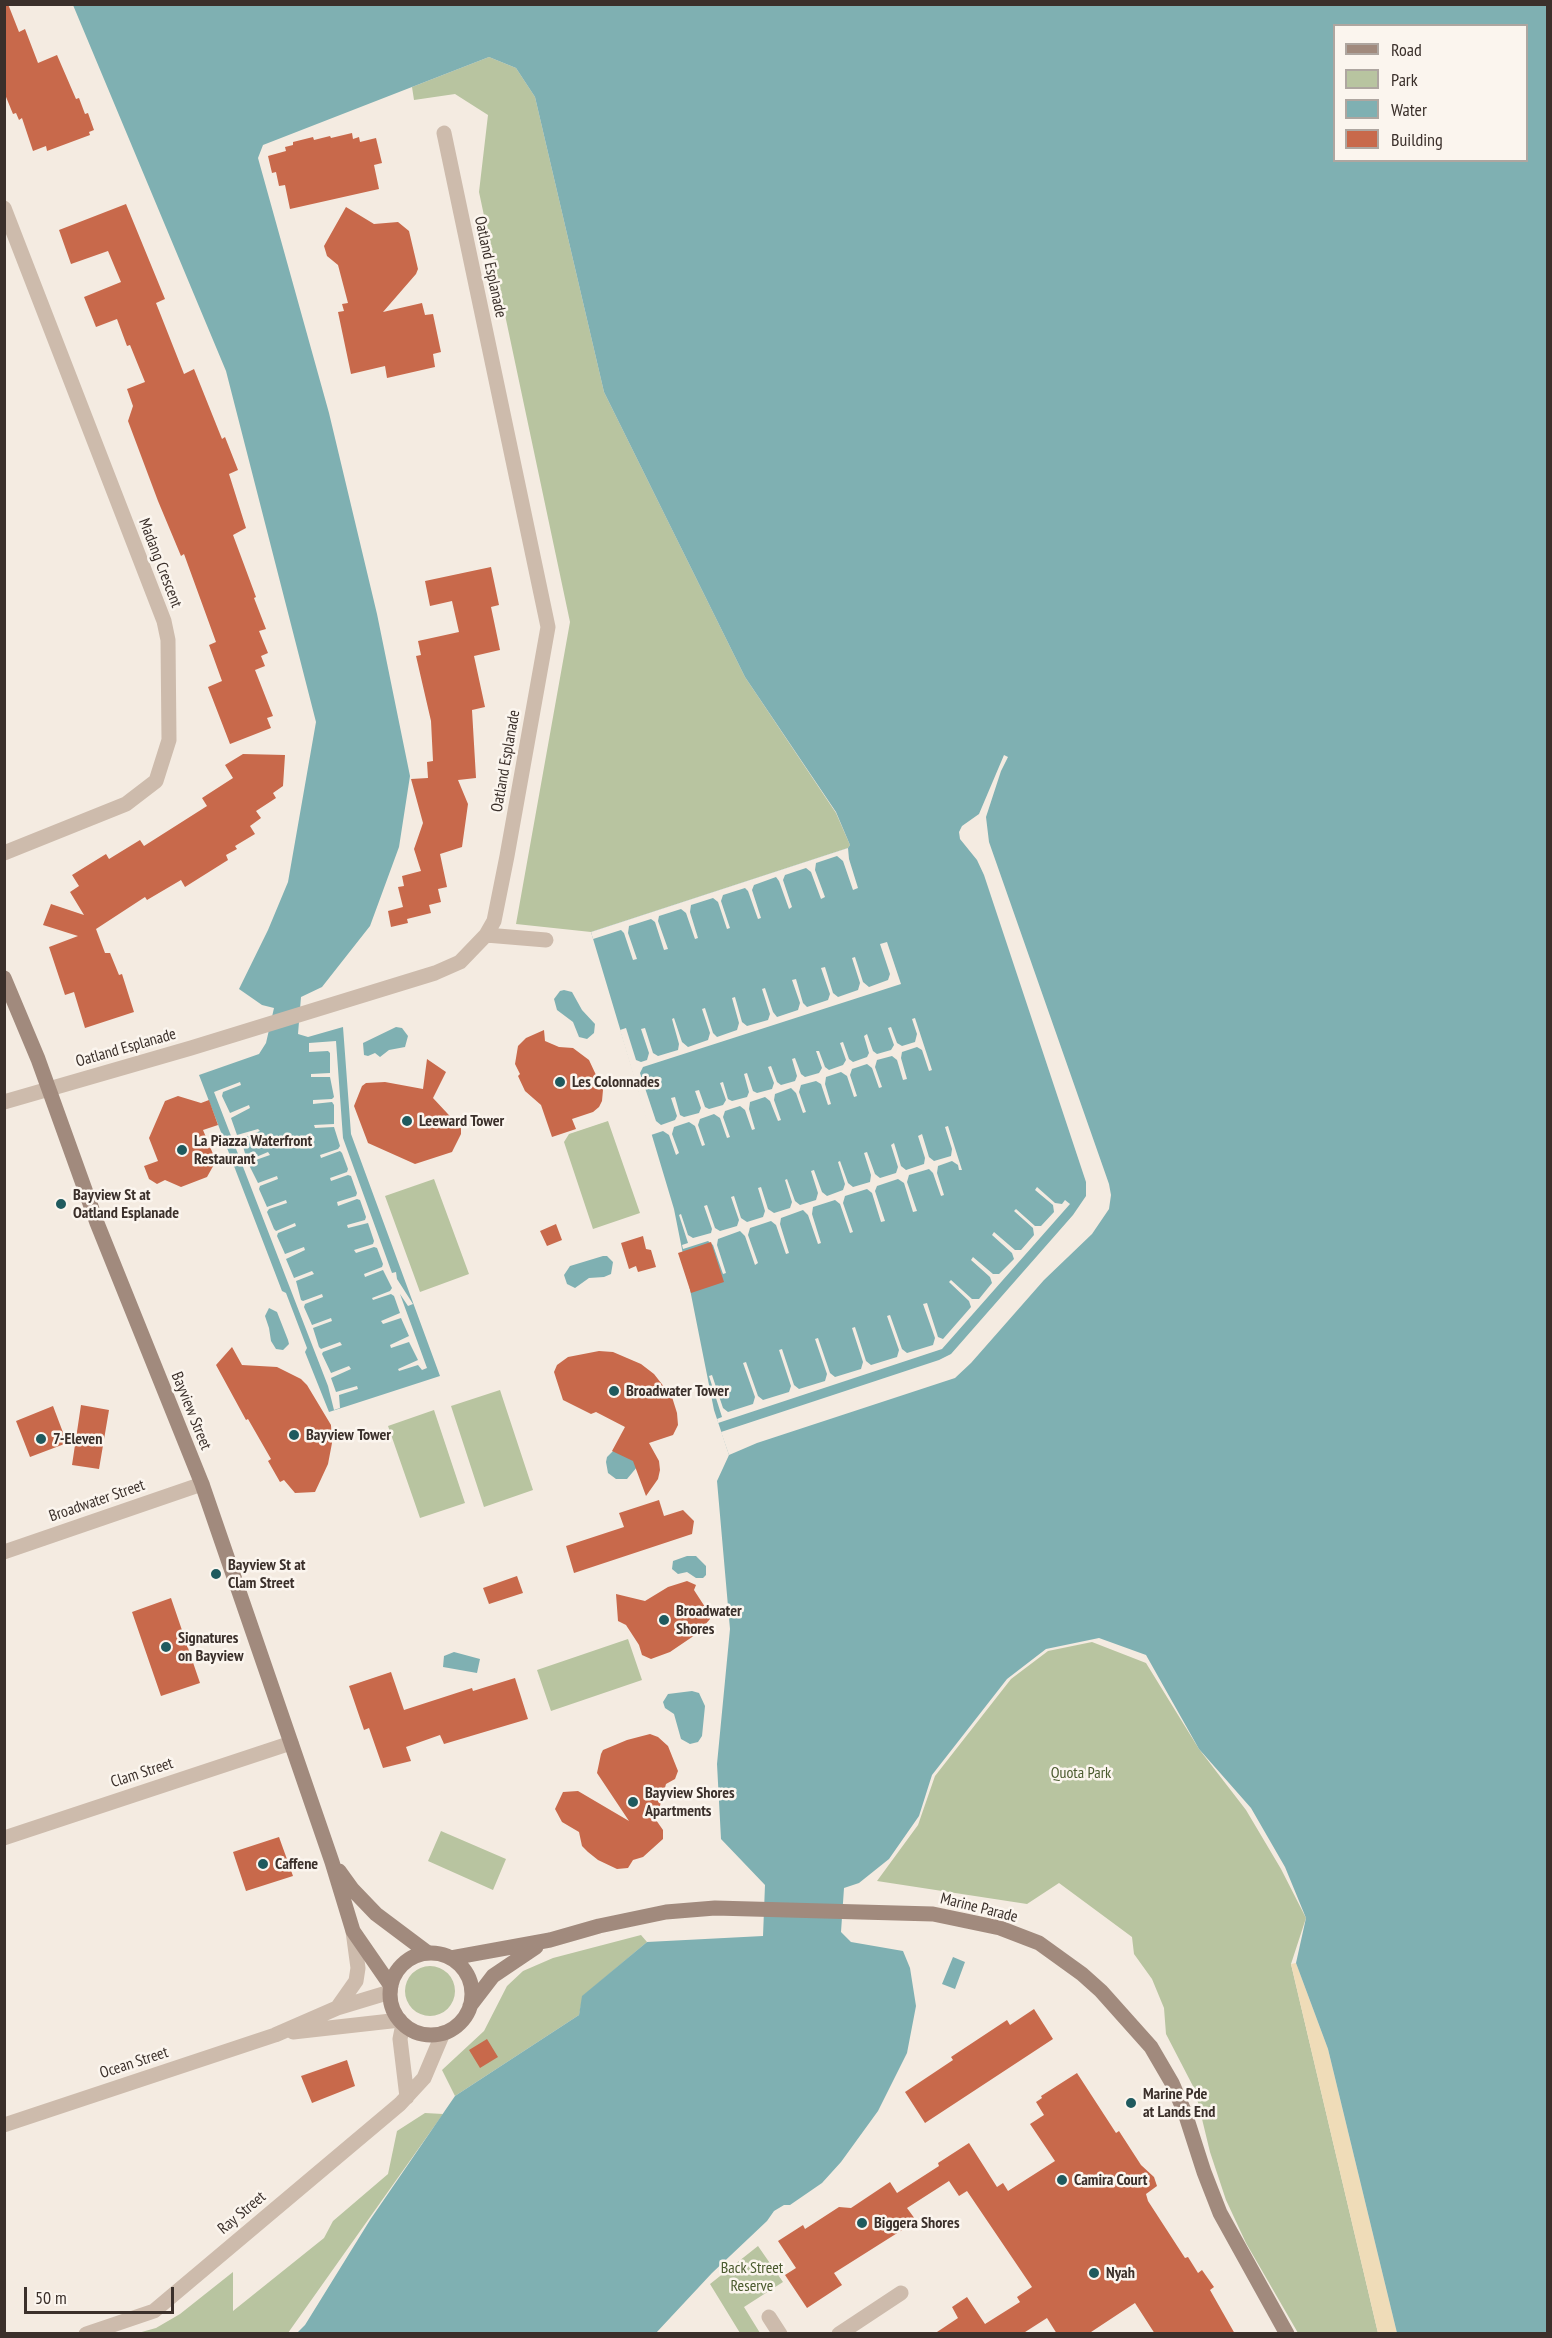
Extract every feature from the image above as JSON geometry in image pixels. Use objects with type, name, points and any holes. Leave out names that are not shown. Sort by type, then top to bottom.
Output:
[{"type":"main road","name":"Bayview Street","points":[[4,978],[97,1223],[202,1484],[332,1862],[353,1931],[390,1989]]},
{"type":"main road","name":"Bayview Street","points":[[332,1862],[352,1889],[376,1914],[428,1953]]},
{"type":"main road","name":"Marine Parade","points":[[451,1958],[549,1940],[599,1926],[666,1912],[715,1908],[933,1914],[1000,1928],[1039,1943],[1082,1974],[1101,1991],[1150,2047],[1172,2083],[1185,2113],[1220,2213],[1287,2334]]},
{"type":"main road","name":"Marine Parade","points":[[469,2009],[493,1976],[549,1940]]},
{"type":"main road","points":[[428,1953],[451,1958],[462,1967],[469,1978],[472,1992],[469,2009],[459,2024],[442,2032],[422,2033],[402,2022],[392,2006],[390,1989],[400,1966],[418,1955],[428,1953]]},
{"type":"street","name":"Oatland Esplanade","points":[[4,1102],[191,1048],[435,973],[460,962],[486,935],[494,921],[548,627],[444,133]]},
{"type":"street","name":"Madang Crescent","points":[[4,208],[164,621],[168,640],[169,740],[156,781],[126,804],[4,853]]},
{"type":"street","points":[[486,935],[546,940]]},
{"type":"street","name":"Broadwater Street","points":[[4,1552],[202,1484]]},
{"type":"street","name":"Clam Street","points":[[4,1838],[291,1743]]},
{"type":"street","points":[[337,2008],[356,1981],[357,1959],[353,1931]]},
{"type":"street","name":"Ocean Street","points":[[4,2125],[275,2035],[337,2008],[390,1989]]},
{"type":"street","points":[[402,2022],[400,2040],[407,2097]]},
{"type":"street","name":"Ocean Street","points":[[275,2035],[402,2022]]},
{"type":"street","name":"Ray Street","points":[[86,2334],[154,2311],[407,2097],[424,2078],[442,2032]]},
{"type":"street","points":[[839,2334],[902,2293]]},
{"type":"street","points":[[770,2317],[780,2334]]},
{"type":"green space","points":[[489,57],[516,68],[535,97],[604,392],[745,677],[836,813],[850,845],[848,848],[591,932],[516,924],[570,622],[479,192],[488,115],[455,94],[414,100],[412,87]]},
{"type":"green space","points":[[608,1121],[640,1213],[593,1229],[564,1142],[569,1134]]},
{"type":"green space","points":[[434,1179],[469,1274],[420,1292],[385,1196]]},
{"type":"green space","points":[[500,1390],[533,1490],[484,1507],[451,1406]]},
{"type":"green space","points":[[434,1410],[465,1503],[420,1518],[388,1426]]},
{"type":"green space","points":[[628,1639],[642,1680],[551,1711],[537,1670]]},
{"type":"green space","name":"Quota Park","points":[[1092,1642],[1146,1663],[1199,1749],[1246,1810],[1281,1869],[1306,1918],[1291,1964],[1378,2333],[1298,2333],[1246,2243],[1226,2200],[1210,2152],[1195,2090],[1166,2034],[1164,2008],[1152,1979],[1134,1954],[1132,1937],[1059,1883],[1027,1904],[877,1881],[918,1825],[935,1776],[1011,1679],[1048,1651]]},
{"type":"green space","points":[[441,1831],[506,1859],[493,1890],[428,1861]]},
{"type":"green space","points":[[641,1935],[647,1942],[583,1996],[579,2015],[455,2096],[442,2070],[484,2031],[507,1986],[523,1971],[553,1958]]},
{"type":"green space","points":[[435,1966],[448,1973],[454,1981],[454,2001],[448,2009],[440,2015],[425,2016],[412,2009],[406,2001],[405,1986],[412,1973],[420,1967]]},
{"type":"green space","points":[[425,2113],[443,2114],[288,2333],[138,2333],[156,2328],[180,2314],[233,2272],[233,2311],[324,2238],[333,2221],[388,2174],[397,2131]]},
{"type":"green space","name":"Back Street Reserve","points":[[758,2246],[783,2282],[744,2307],[760,2333],[740,2333],[710,2284]]},
{"type":"sand","points":[[1296,1963],[1328,2049],[1397,2333],[1378,2333],[1291,1964]]},
{"type":"water","points":[[73,5],[1547,5],[1547,2333],[1397,2333],[1328,2049],[1296,1963],[1306,1918],[1285,1867],[1251,1808],[1199,1749],[1146,1655],[1099,1638],[1046,1649],[1007,1679],[932,1775],[919,1816],[889,1859],[859,1883],[844,1888],[841,1932],[851,1942],[903,1951],[910,1968],[916,2006],[907,2053],[878,2111],[841,2162],[822,2183],[790,2205],[784,2205],[774,2211],[767,2221],[712,2273],[656,2333],[297,2333],[305,2325],[370,2220],[455,2096],[579,2015],[582,1996],[647,1942],[763,1936],[765,1885],[721,1839],[717,1764],[730,1629],[717,1481],[729,1455],[714,1410],[674,1209],[591,932],[848,848],[850,845],[836,812],[745,677],[604,392],[535,97],[516,68],[489,57],[263,145],[258,158],[329,413],[377,614],[410,776],[399,847],[370,926],[322,987],[301,997],[298,1034],[308,1037],[343,1027],[351,1134],[440,1376],[329,1412],[305,1352],[307,1348],[286,1293],[282,1291],[199,1075],[259,1054],[266,1043],[274,1008],[262,1005],[239,989],[268,930],[288,882],[316,722],[226,371]]},
{"type":"water","points":[[560,991],[572,992],[582,1010],[595,1024],[594,1033],[587,1039],[579,1037],[573,1022],[557,1010],[554,999]]},
{"type":"water","points":[[396,1027],[402,1028],[408,1036],[405,1047],[389,1050],[380,1057],[375,1053],[364,1055],[363,1043]]},
{"type":"water","points":[[607,1256],[613,1262],[611,1274],[589,1278],[575,1288],[567,1284],[564,1275],[570,1266]]},
{"type":"water","points":[[269,1308],[277,1312],[288,1340],[289,1344],[283,1350],[276,1349],[271,1341],[265,1316]]},
{"type":"water","points":[[628,1449],[637,1467],[627,1479],[616,1479],[608,1473],[607,1457],[614,1450]]},
{"type":"water","points":[[687,1556],[696,1556],[706,1566],[706,1575],[703,1578],[696,1578],[687,1572],[678,1574],[672,1569],[673,1561]]},
{"type":"water","points":[[454,1652],[480,1659],[477,1673],[443,1667],[444,1656]]},
{"type":"water","points":[[692,1691],[699,1693],[705,1706],[702,1736],[698,1742],[690,1744],[681,1739],[674,1714],[665,1708],[663,1702],[668,1694]]},
{"type":"water","points":[[953,1957],[965,1962],[955,1989],[942,1984]]},
{"type":"pier","points":[[1004,755],[1008,757],[986,817],[989,842],[1109,1184],[1111,1195],[1109,1209],[1092,1234],[1044,1280],[955,1378],[757,1443],[729,1455],[721,1432],[939,1360],[951,1354],[1073,1215],[1086,1196],[1086,1182],[984,875],[977,860],[960,839],[959,832],[962,826],[979,814]]},
{"type":"pier","points":[[848,848],[858,888],[853,890],[843,861],[837,856],[816,863],[815,870],[825,897],[821,899],[811,872],[806,868],[785,875],[783,880],[792,907],[789,909],[776,877],[754,885],[752,890],[761,918],[758,919],[745,888],[723,895],[721,901],[730,928],[727,929],[718,902],[713,898],[691,905],[690,912],[698,938],[695,939],[686,913],[681,909],[659,916],[658,921],[668,949],[664,950],[655,922],[651,919],[629,926],[628,933],[637,959],[633,960],[621,930],[593,939],[591,932]]},
{"type":"pier","points":[[887,942],[901,984],[643,1067],[640,1073],[656,1121],[661,1125],[675,1120],[677,1116],[671,1098],[675,1097],[680,1115],[684,1117],[699,1113],[701,1108],[695,1091],[699,1090],[705,1107],[709,1109],[723,1105],[726,1100],[720,1083],[723,1082],[728,1099],[732,1101],[747,1097],[749,1092],[744,1074],[747,1073],[753,1091],[757,1093],[772,1089],[774,1083],[768,1067],[771,1066],[777,1082],[781,1085],[795,1081],[797,1076],[792,1059],[795,1058],[801,1074],[805,1077],[819,1073],[822,1068],[816,1051],[819,1051],[825,1067],[829,1070],[843,1065],[846,1060],[840,1043],[843,1042],[849,1059],[853,1062],[867,1057],[869,1053],[864,1036],[867,1034],[873,1051],[877,1054],[891,1050],[894,1045],[888,1028],[891,1027],[897,1043],[902,1046],[915,1042],[917,1034],[912,1019],[915,1018],[932,1070],[929,1071],[922,1050],[917,1047],[902,1052],[901,1058],[907,1079],[903,1080],[897,1060],[892,1056],[877,1060],[875,1067],[882,1087],[879,1088],[872,1068],[867,1064],[852,1069],[850,1075],[857,1096],[854,1097],[847,1076],[841,1072],[826,1077],[825,1084],[831,1104],[828,1105],[821,1084],[816,1081],[801,1085],[799,1092],[806,1112],[803,1113],[796,1093],[791,1088],[775,1094],[774,1100],[781,1120],[778,1121],[770,1101],[765,1097],[750,1102],[749,1109],[755,1129],[752,1130],[745,1110],[740,1106],[725,1111],[723,1117],[730,1137],[727,1138],[720,1118],[714,1114],[700,1119],[698,1125],[705,1145],[702,1146],[695,1126],[689,1122],[674,1127],[672,1134],[679,1153],[676,1155],[669,1135],[663,1131],[651,1135],[620,1030],[626,1028],[636,1060],[641,1062],[647,1060],[649,1053],[641,1029],[645,1028],[653,1053],[658,1056],[678,1050],[679,1044],[672,1019],[674,1018],[682,1042],[688,1047],[708,1040],[710,1033],[702,1009],[705,1008],[713,1033],[717,1037],[737,1030],[739,1023],[732,998],[735,997],[742,1022],[747,1026],[768,1020],[770,1014],[762,989],[765,988],[777,1017],[798,1010],[800,1003],[792,980],[796,979],[803,1003],[807,1007],[828,1000],[830,994],[821,968],[825,967],[833,993],[838,997],[858,990],[860,983],[852,958],[855,957],[863,982],[869,987],[888,980],[890,974],[880,944]]},
{"type":"pier","points":[[336,1041],[343,1138],[392,1273],[396,1272],[397,1279],[413,1304],[408,1306],[400,1294],[427,1368],[422,1370],[418,1365],[399,1371],[398,1369],[418,1360],[409,1342],[391,1348],[390,1345],[409,1336],[401,1318],[383,1324],[381,1321],[400,1313],[394,1296],[391,1294],[373,1300],[372,1298],[392,1288],[383,1270],[365,1277],[364,1274],[382,1267],[377,1248],[356,1253],[354,1250],[373,1244],[374,1241],[368,1223],[348,1228],[347,1225],[365,1220],[360,1200],[338,1206],[337,1202],[356,1196],[351,1176],[331,1181],[330,1178],[347,1172],[342,1153],[340,1151],[321,1158],[320,1155],[338,1149],[340,1146],[334,1127],[315,1128],[314,1125],[334,1124],[332,1102],[313,1104],[313,1100],[334,1097],[330,1077],[311,1077],[311,1074],[330,1073],[330,1053],[328,1051],[309,1052],[309,1043]]},
{"type":"pier","points":[[240,1082],[241,1085],[223,1092],[222,1096],[230,1113],[249,1105],[250,1108],[231,1118],[237,1135],[258,1129],[260,1131],[241,1139],[246,1157],[249,1160],[268,1152],[270,1155],[250,1162],[249,1165],[258,1183],[277,1176],[278,1179],[260,1186],[259,1189],[267,1207],[286,1200],[287,1203],[269,1209],[267,1212],[276,1231],[295,1223],[296,1226],[278,1233],[277,1236],[285,1254],[304,1247],[305,1250],[286,1259],[294,1278],[312,1271],[314,1274],[296,1281],[301,1300],[322,1294],[323,1297],[305,1304],[304,1307],[312,1325],[331,1318],[332,1321],[313,1328],[319,1347],[321,1349],[340,1342],[342,1345],[322,1354],[331,1373],[349,1366],[351,1369],[331,1378],[336,1392],[357,1386],[358,1389],[339,1395],[340,1408],[334,1410],[328,1386],[214,1092]]},
{"type":"pier","points":[[948,1126],[962,1170],[959,1170],[958,1165],[952,1161],[938,1166],[937,1173],[944,1195],[941,1196],[933,1173],[929,1169],[909,1175],[907,1182],[917,1211],[913,1212],[904,1183],[898,1179],[877,1186],[875,1191],[885,1221],[881,1222],[872,1193],[867,1189],[845,1196],[843,1203],[853,1232],[850,1233],[840,1204],[835,1200],[813,1207],[812,1214],[821,1243],[818,1244],[808,1215],[803,1210],[781,1218],[780,1224],[789,1253],[786,1254],[776,1225],[771,1221],[750,1228],[748,1235],[758,1263],[755,1265],[745,1236],[740,1231],[718,1239],[717,1245],[726,1273],[723,1274],[713,1245],[708,1241],[683,1249],[682,1245],[688,1243],[679,1215],[681,1214],[688,1235],[693,1238],[711,1233],[712,1229],[704,1206],[707,1205],[715,1228],[720,1231],[737,1226],[739,1220],[731,1197],[734,1196],[741,1218],[747,1222],[763,1217],[765,1211],[758,1188],[761,1187],[768,1209],[774,1213],[790,1208],[792,1202],[785,1180],[787,1179],[795,1201],[800,1205],[816,1200],[818,1193],[811,1171],[814,1170],[822,1192],[827,1196],[843,1190],[845,1184],[838,1162],[840,1161],[848,1183],[853,1187],[870,1182],[871,1175],[864,1153],[867,1152],[875,1174],[880,1178],[896,1173],[898,1167],[891,1145],[894,1143],[901,1166],[906,1170],[924,1164],[925,1158],[918,1136],[922,1134],[929,1157],[934,1161],[951,1156],[952,1149],[945,1127]]},
{"type":"pier","points":[[1037,1187],[1055,1203],[1062,1204],[1065,1200],[1070,1204],[942,1349],[718,1423],[717,1419],[722,1417],[709,1376],[712,1375],[723,1408],[728,1412],[753,1404],[755,1397],[743,1363],[746,1362],[758,1396],[763,1400],[789,1392],[791,1386],[779,1350],[782,1349],[794,1385],[799,1389],[825,1381],[827,1374],[815,1339],[818,1338],[830,1373],[835,1377],[861,1369],[863,1362],[852,1328],[855,1327],[866,1361],[871,1365],[897,1357],[899,1350],[887,1316],[890,1315],[902,1349],[907,1353],[933,1345],[935,1338],[923,1304],[927,1303],[938,1337],[943,1339],[971,1307],[969,1301],[949,1282],[951,1280],[972,1299],[979,1299],[992,1283],[990,1277],[971,1260],[973,1257],[993,1274],[999,1274],[1014,1259],[1012,1253],[992,1235],[994,1232],[1015,1250],[1021,1250],[1034,1235],[1033,1228],[1014,1211],[1016,1209],[1035,1226],[1041,1226],[1054,1212],[1053,1205],[1035,1190]]},
{"type":"building","points":[[4,4],[8,4],[19,32],[25,29],[38,63],[57,55],[76,99],[79,98],[85,114],[88,113],[94,130],[89,132],[90,135],[47,151],[46,146],[33,151],[22,118],[19,120],[16,113],[13,114],[4,92]]},
{"type":"building","points":[[352,133],[353,139],[359,137],[360,142],[376,138],[382,163],[374,165],[379,189],[290,209],[285,185],[279,186],[276,172],[272,173],[268,156],[286,151],[285,147],[293,145],[293,142],[313,137],[314,140]]},
{"type":"building","points":[[126,204],[165,299],[156,303],[184,374],[194,369],[222,439],[225,437],[238,470],[229,474],[246,528],[233,535],[266,629],[259,631],[268,653],[261,656],[265,666],[255,670],[273,716],[267,718],[271,728],[230,744],[208,687],[222,681],[209,645],[216,642],[184,554],[181,556],[128,421],[133,406],[127,389],[145,382],[130,345],[127,346],[117,319],[96,327],[84,297],[121,282],[108,251],[71,264],[59,230]]},
{"type":"building","points":[[346,207],[374,224],[398,222],[409,231],[418,269],[383,312],[422,303],[425,315],[433,314],[441,352],[433,354],[435,367],[387,378],[385,366],[351,374],[338,312],[344,311],[342,304],[348,303],[338,265],[327,256],[324,246]]},
{"type":"building","points":[[491,567],[499,605],[491,607],[500,650],[474,656],[485,707],[472,710],[476,778],[458,780],[468,804],[462,847],[440,854],[447,887],[438,889],[441,902],[429,905],[431,913],[407,919],[408,923],[391,927],[388,911],[403,907],[398,887],[404,886],[402,876],[421,871],[414,849],[423,823],[411,779],[428,778],[427,762],[433,761],[431,721],[416,656],[421,655],[418,641],[459,632],[452,601],[430,606],[425,581]]},
{"type":"building","points":[[243,754],[285,755],[283,786],[273,793],[276,798],[256,811],[261,818],[250,826],[255,834],[235,846],[237,849],[226,855],[228,860],[185,887],[181,880],[147,900],[145,897],[96,929],[105,953],[110,953],[119,975],[122,974],[134,1012],[85,1028],[74,992],[65,995],[49,947],[78,936],[43,925],[51,904],[84,915],[70,892],[79,886],[72,875],[106,854],[109,859],[140,840],[144,846],[207,806],[202,798],[233,778],[225,765]]},
{"type":"building","name":"Les Colonnades","points":[[544,1030],[545,1041],[559,1047],[573,1048],[589,1060],[603,1090],[599,1107],[593,1112],[572,1119],[576,1129],[552,1137],[541,1105],[525,1091],[515,1064],[518,1046],[526,1038]]},
{"type":"building","name":"Leeward Tower","points":[[427,1059],[446,1072],[433,1098],[461,1128],[461,1134],[452,1152],[415,1164],[368,1143],[354,1106],[362,1086],[366,1083],[385,1082],[423,1089]]},
{"type":"building","points":[[178,1096],[201,1103],[209,1100],[218,1125],[203,1130],[216,1161],[207,1177],[181,1187],[165,1180],[157,1184],[149,1179],[144,1166],[158,1161],[149,1138],[165,1101]]},
{"type":"building","points":[[556,1224],[562,1240],[547,1246],[540,1231]]},
{"type":"building","points":[[643,1236],[646,1249],[651,1250],[656,1267],[638,1272],[636,1266],[629,1269],[621,1243]]},
{"type":"building","points":[[711,1242],[724,1282],[691,1293],[678,1253]]},
{"type":"building","name":"Bayview Tower","points":[[232,1347],[242,1365],[277,1367],[301,1379],[331,1425],[332,1443],[328,1464],[315,1492],[295,1493],[284,1480],[280,1482],[268,1461],[271,1459],[248,1419],[246,1420],[216,1365]]},
{"type":"building","name":"Broadwater Tower","points":[[599,1351],[613,1352],[641,1364],[654,1374],[672,1397],[678,1425],[673,1435],[649,1443],[659,1461],[660,1470],[658,1479],[646,1496],[633,1461],[612,1451],[625,1427],[596,1412],[591,1414],[563,1400],[554,1372],[557,1365],[568,1357]]},
{"type":"building","points":[[81,1405],[109,1410],[99,1469],[72,1465]]},
{"type":"building","name":"7-Eleven","points":[[53,1406],[67,1443],[30,1457],[16,1421]]},
{"type":"building","points":[[659,1500],[664,1516],[683,1510],[694,1521],[692,1534],[574,1573],[566,1546],[624,1527],[619,1513]]},
{"type":"building","points":[[517,1576],[523,1593],[489,1604],[483,1588]]},
{"type":"building","name":"Broadwater Shores","points":[[687,1581],[696,1585],[694,1590],[705,1607],[710,1608],[710,1619],[698,1633],[670,1652],[651,1659],[642,1655],[639,1645],[626,1625],[618,1621],[616,1594],[645,1601],[668,1587]]},
{"type":"building","name":"Signatures on Bayview","points":[[171,1598],[200,1683],[161,1696],[132,1612]]},
{"type":"building","points":[[391,1672],[404,1710],[472,1688],[473,1691],[515,1678],[528,1719],[444,1744],[440,1735],[406,1747],[411,1761],[383,1768],[369,1728],[364,1730],[349,1686]]},
{"type":"building","name":"Bayview Shores Apartments","points":[[650,1734],[658,1737],[668,1746],[678,1771],[675,1779],[666,1784],[656,1820],[663,1830],[663,1839],[643,1857],[633,1860],[628,1868],[617,1869],[598,1860],[588,1852],[582,1846],[579,1832],[562,1822],[555,1809],[563,1792],[578,1791],[629,1821],[597,1773],[601,1754],[603,1750],[627,1740]]},
{"type":"building","name":"Caffene","points":[[279,1837],[293,1876],[246,1891],[233,1852]]},
{"type":"building","points":[[1034,2009],[1053,2039],[925,2123],[905,2092],[953,2060],[951,2057],[1007,2020],[1010,2025]]},
{"type":"building","points":[[487,2039],[498,2057],[480,2068],[469,2050]]},
{"type":"building","points":[[347,2060],[355,2086],[312,2103],[301,2076]]},
{"type":"building","points":[[1077,2073],[1116,2133],[1119,2131],[1141,2165],[1154,2177],[1157,2186],[1146,2194],[1148,2201],[1185,2258],[1188,2257],[1198,2273],[1202,2270],[1214,2287],[1210,2290],[1235,2334],[1155,2334],[1135,2303],[1088,2334],[1057,2334],[1047,2318],[1022,2334],[934,2334],[958,2318],[952,2307],[967,2297],[985,2324],[1020,2302],[1017,2297],[1032,2287],[967,2191],[959,2196],[949,2181],[907,2208],[915,2219],[909,2223],[910,2225],[834,2273],[842,2285],[807,2308],[785,2275],[796,2268],[778,2241],[803,2225],[805,2229],[839,2207],[851,2208],[890,2182],[897,2193],[969,2143],[997,2187],[1003,2183],[1008,2191],[1055,2161],[1030,2124],[1044,2115],[1036,2102],[1042,2098],[1041,2096]]},
{"type":"place","name":"Les Colonnades","points":[[560,1082]]},
{"type":"place","name":"Leeward Tower","points":[[407,1121]]},
{"type":"place","name":"La Piazza Waterfront Restaurant","points":[[182,1150]]},
{"type":"place","name":"Bayview St at Oatland Esplanade","points":[[61,1204]]},
{"type":"place","name":"Broadwater Tower","points":[[614,1391]]},
{"type":"place","name":"Bayview Tower","points":[[294,1435]]},
{"type":"place","name":"7-Eleven","points":[[41,1439]]},
{"type":"place","name":"Bayview St at Clam Street","points":[[216,1574]]},
{"type":"place","name":"Broadwater Shores","points":[[664,1620]]},
{"type":"place","name":"Signatures on Bayview","points":[[166,1647]]},
{"type":"place","name":"Bayview Shores Apartments","points":[[633,1802]]},
{"type":"place","name":"Caffene","points":[[263,1864]]},
{"type":"place","name":"Marine Pde at Lands End","points":[[1131,2103]]},
{"type":"place","name":"Camira Court","points":[[1062,2180]]},
{"type":"place","name":"Biggera Shores","points":[[862,2223]]},
{"type":"place","name":"Nyah","points":[[1094,2273]]}]
